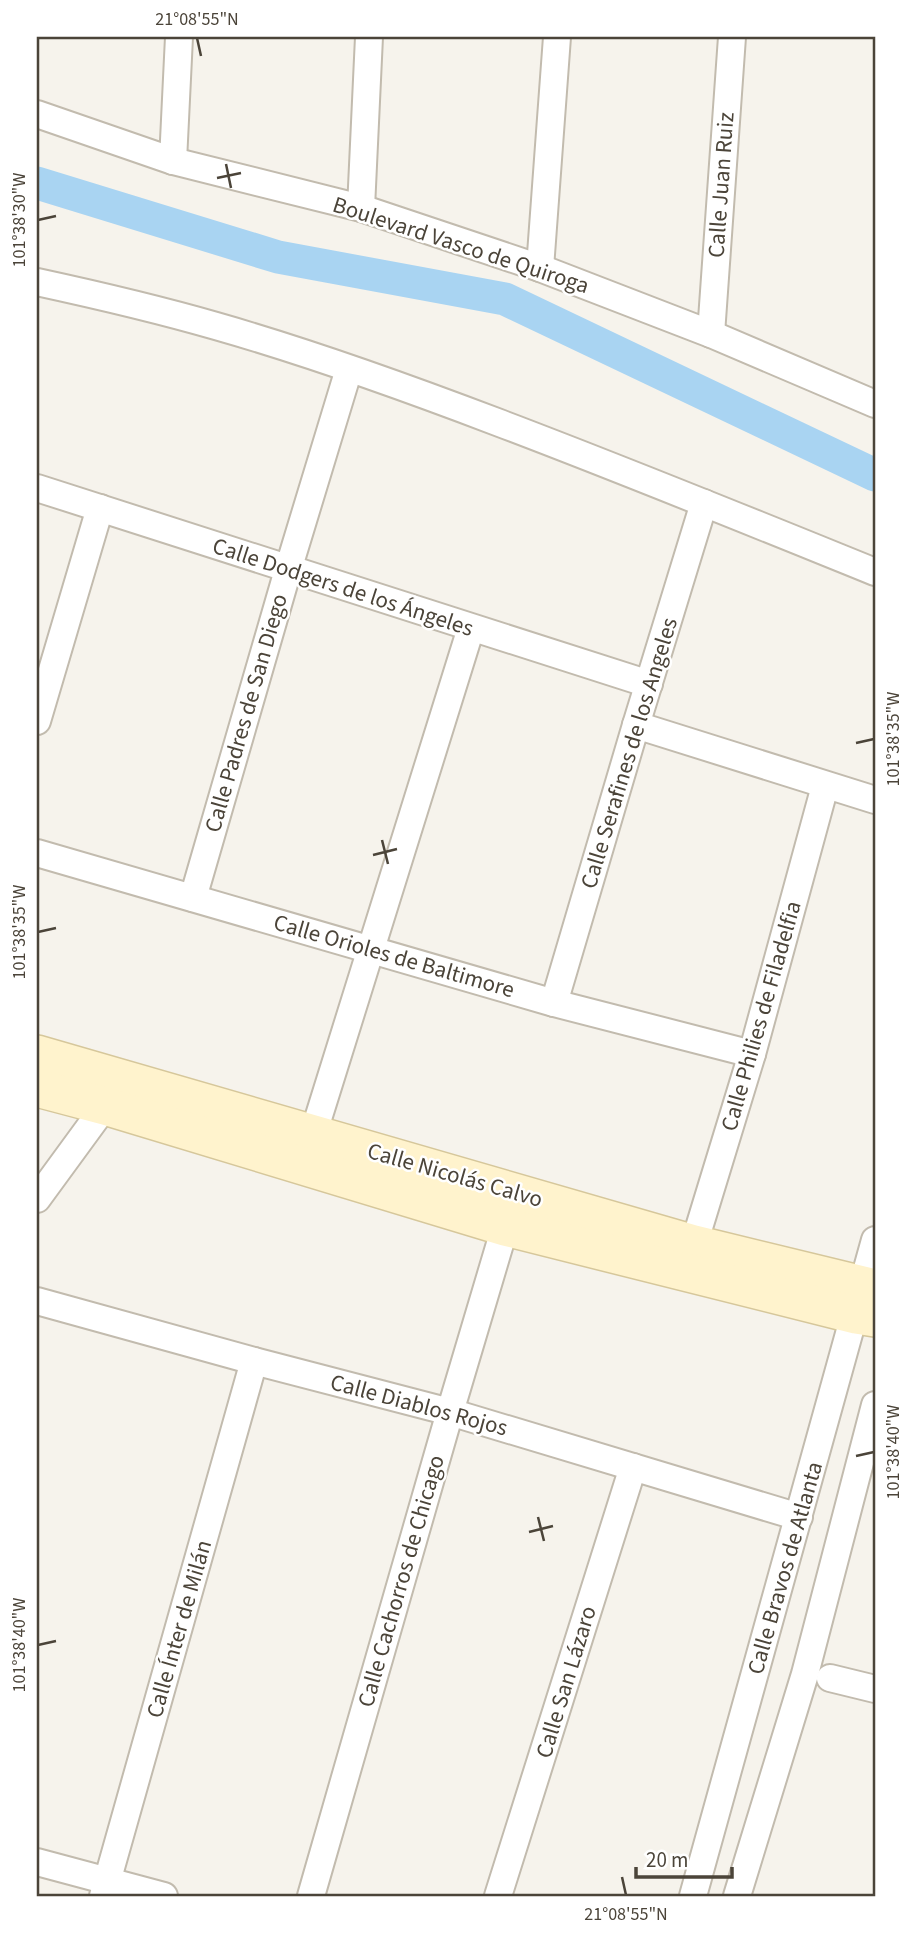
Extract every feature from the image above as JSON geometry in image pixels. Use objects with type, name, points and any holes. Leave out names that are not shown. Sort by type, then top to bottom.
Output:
[{"type":"street","points":[[173,161],[179,37]]},
{"type":"street","points":[[360,208],[369,37]]},
{"type":"street","points":[[540,268],[557,37]]},
{"type":"street","name":"Calle Juan Ruiz","points":[[711,334],[732,37]]},
{"type":"street","name":"Boulevard Vasco de Quiroga","points":[[37,114],[173,161],[360,208],[540,268],[711,334],[875,404]]},
{"type":"street","points":[[37,282],[218,326],[349,369],[512,428],[875,572]]},
{"type":"street","name":"Calle Padres de San Diego","points":[[193,898],[349,369]]},
{"type":"street","name":"Calle Dodgers de los Ángeles","points":[[37,488],[649,684]]},
{"type":"street","name":"Calle Serafines de los Angeles","points":[[554,1003],[704,503]]},
{"type":"street","points":[[37,721],[100,508]]},
{"type":"street","points":[[308,1150],[471,628]]},
{"type":"street","points":[[636,725],[875,800]]},
{"type":"street","name":"Calle Philies de Filadelfia","points":[[694,1244],[752,1054],[825,786]]},
{"type":"street","name":"Calle Orioles de Baltimore","points":[[37,853],[554,1003],[752,1054]]},
{"type":"street","name":"Calle Nicolás Calvo","points":[[37,1054],[308,1150],[505,1227],[867,1301]]},
{"type":"street","name":"Calle Nicolás Calvo","points":[[37,1088],[105,1106],[308,1150],[694,1244],[867,1301]]},
{"type":"street","points":[[37,1199],[105,1106]]},
{"type":"street","name":"Calle Cachorros de Chicago","points":[[311,1896],[505,1227]]},
{"type":"street","name":"Calle Bravos de Atlanta","points":[[693,1896],[799,1517],[867,1301],[875,1240]]},
{"type":"street","name":"Calle Diablos Rojos","points":[[37,1301],[450,1412],[799,1517]]},
{"type":"street","name":"Calle Ínter de Milán","points":[[105,1889],[254,1361]]},
{"type":"street","name":"Calle Bravos de Atlanta","points":[[737,1896],[805,1674],[875,1405]]},
{"type":"street","name":"Calle San Lázaro","points":[[498,1896],[633,1467]]},
{"type":"street","points":[[831,1678],[875,1689]]},
{"type":"street","points":[[37,1862],[105,1889],[164,1896]]},
{"type":"waterway","points":[[37,183],[278,257],[505,299],[875,475]]}]
